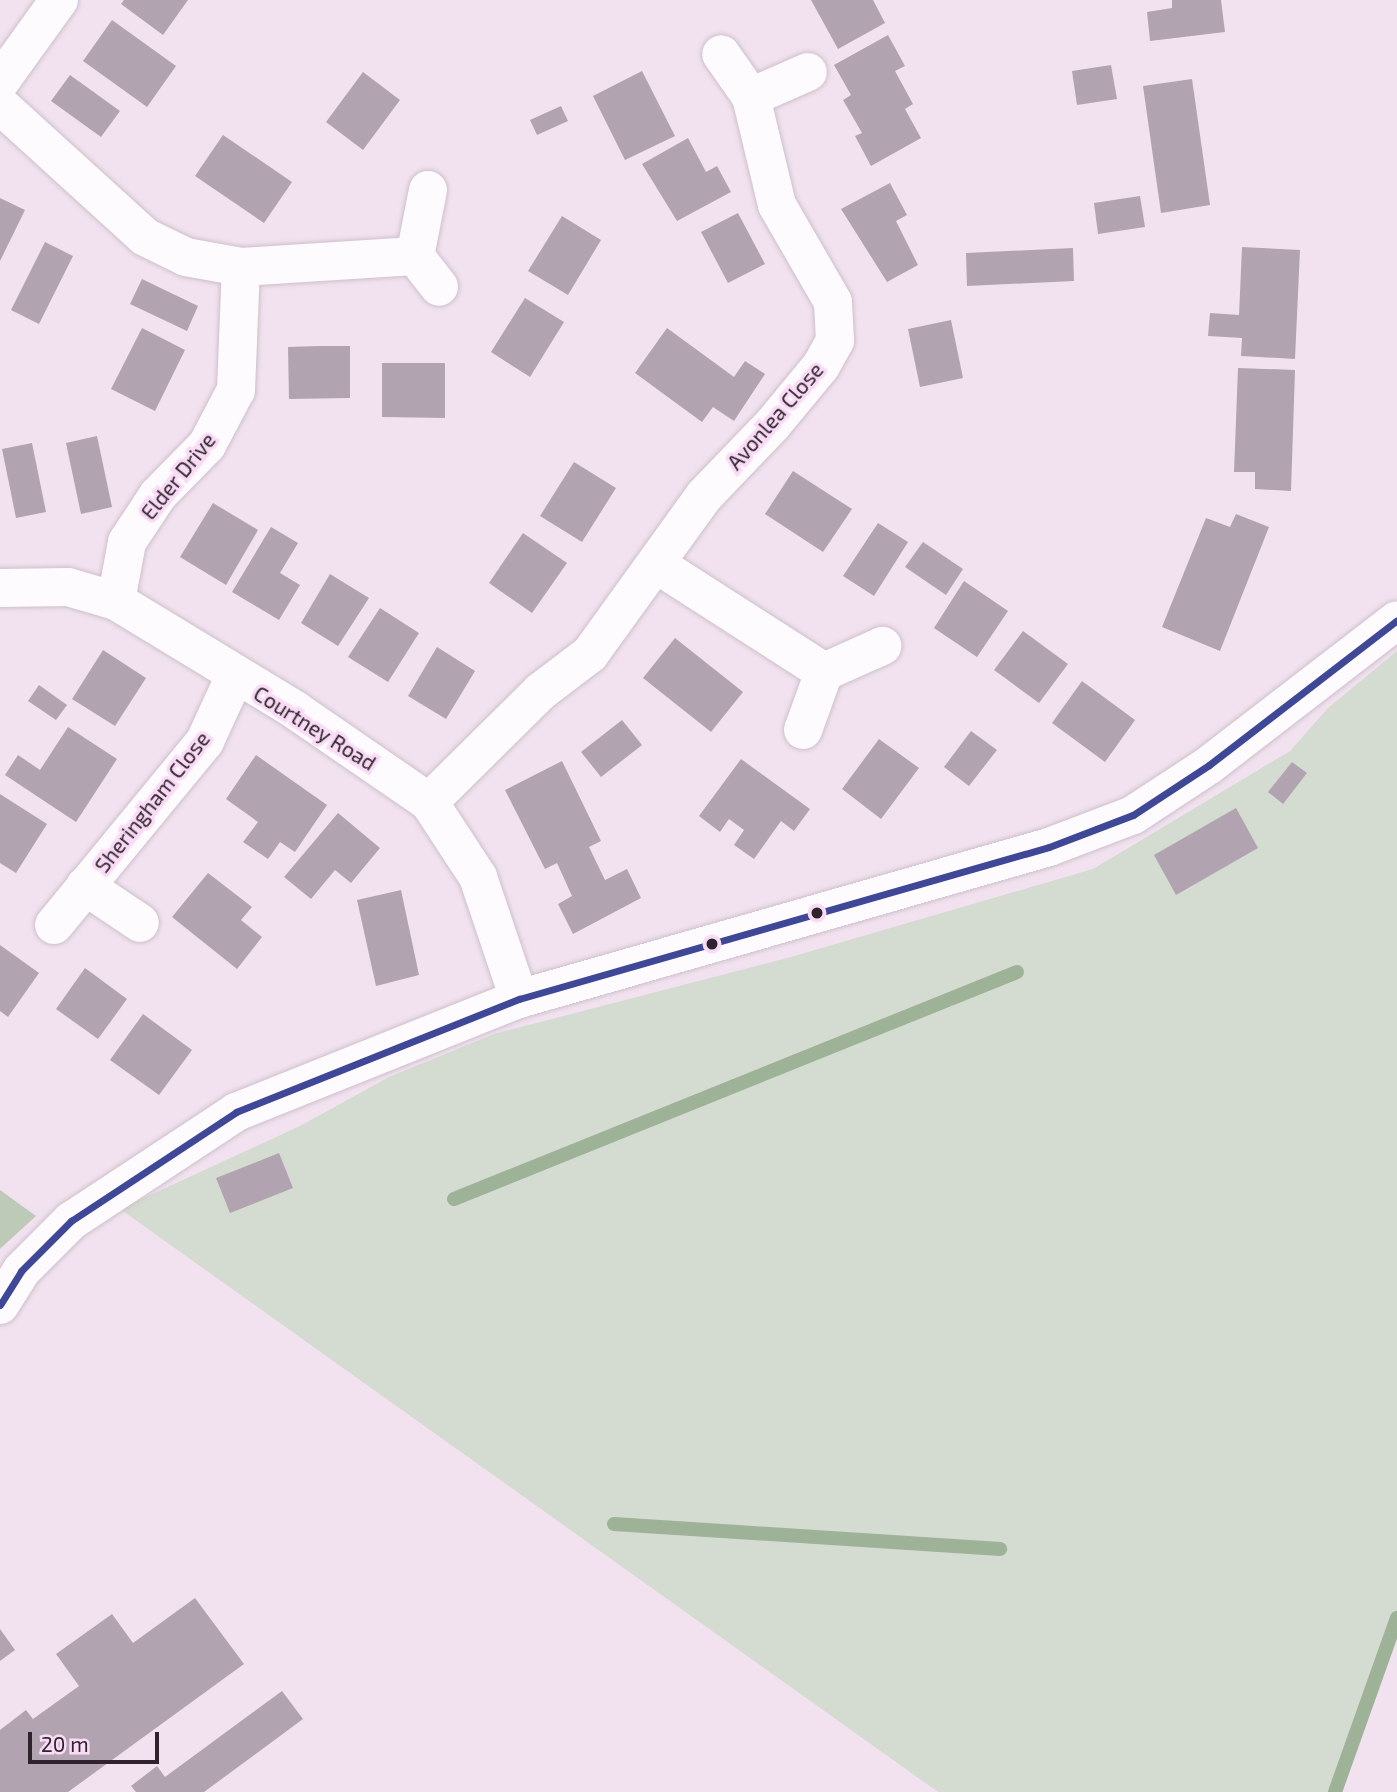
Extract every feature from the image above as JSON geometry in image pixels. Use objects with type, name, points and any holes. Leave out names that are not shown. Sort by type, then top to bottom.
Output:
[{"type":"street","points":[[0,82],[59,0]]},
{"type":"street","name":"Avonlea Close","points":[[429,802],[540,692],[590,654],[704,496],[821,366],[835,341],[833,302],[777,205],[751,97],[721,54]]},
{"type":"street","points":[[751,97],[808,72]]},
{"type":"street","points":[[0,105],[145,237],[186,257],[241,267],[415,256]]},
{"type":"street","points":[[428,190],[415,256],[439,287]]},
{"type":"street","name":"Elder Drive","points":[[116,601],[127,542],[158,495],[207,445],[236,390],[241,267]]},
{"type":"street","points":[[656,564],[824,672]]},
{"type":"street","name":"Courtney Road","points":[[0,588],[68,587],[116,601],[234,678],[295,710],[429,802],[478,877],[519,999]]},
{"type":"street","points":[[0,1305],[21,1270],[71,1221],[236,1112],[519,999],[1049,847],[1133,815],[1209,765],[1397,620]]},
{"type":"street","points":[[803,730],[824,672],[882,646]]},
{"type":"street","name":"Sheringham Close","points":[[54,925],[205,741],[234,678]]},
{"type":"street","name":"Sheringham Close","points":[[85,886],[140,923]]},
{"type":"shaded area","points":[[1397,651],[1397,1618],[1335,1792],[938,1792],[120,1209],[300,1126],[389,1077],[494,1034],[791,957],[1093,869],[1290,751],[1328,708]]},
{"type":"green space","points":[[0,1190],[36,1216],[0,1249]]},
{"type":"building","points":[[124,0],[188,0],[163,35],[121,4]]},
{"type":"building","points":[[811,0],[873,0],[885,23],[838,49]]},
{"type":"building","points":[[1172,0],[1221,0],[1225,32],[1150,41],[1147,12],[1172,8]]},
{"type":"building","points":[[112,20],[176,66],[147,107],[83,61]]},
{"type":"building","points":[[888,35],[905,66],[895,71],[913,104],[905,109],[921,138],[871,166],[855,136],[862,133],[843,100],[851,95],[834,65]]},
{"type":"building","points":[[1111,65],[1117,99],[1077,105],[1072,71]]},
{"type":"building","points":[[642,71],[675,136],[625,160],[593,96]]},
{"type":"building","points":[[363,72],[400,100],[363,150],[326,122]]},
{"type":"building","points":[[70,75],[120,111],[101,137],[51,101]]},
{"type":"building","points":[[1192,79],[1210,205],[1161,213],[1143,86]]},
{"type":"building","points":[[561,106],[568,121],[537,135],[530,120]]},
{"type":"building","points":[[223,135],[292,182],[264,223],[195,176]]},
{"type":"building","points":[[688,138],[706,172],[717,166],[731,192],[677,221],[642,164]]},
{"type":"building","points":[[890,183],[907,215],[896,221],[918,265],[887,282],[841,209]]},
{"type":"building","points":[[1140,196],[1145,227],[1098,234],[1094,203]]},
{"type":"building","points":[[0,198],[25,210],[0,261]]},
{"type":"building","points":[[738,213],[765,264],[728,283],[701,232]]},
{"type":"building","points":[[562,216],[601,240],[568,295],[528,271]]},
{"type":"building","points":[[45,242],[73,256],[39,324],[11,310]]},
{"type":"building","points":[[1242,247],[1300,250],[1295,359],[1241,356],[1242,338],[1208,336],[1210,313],[1239,315]]},
{"type":"building","points":[[1073,248],[1074,281],[967,286],[966,253]]},
{"type":"building","points":[[142,279],[198,306],[187,331],[130,304]]},
{"type":"building","points":[[525,298],[564,322],[530,377],[491,352]]},
{"type":"building","points":[[951,320],[963,378],[920,387],[908,329]]},
{"type":"building","points":[[142,328],[185,350],[155,411],[111,389]]},
{"type":"building","points":[[667,328],[734,377],[745,361],[765,374],[734,421],[713,407],[702,422],[635,373]]},
{"type":"building","points":[[350,346],[350,398],[289,399],[288,347]]},
{"type":"building","points":[[382,363],[445,363],[445,418],[382,417]]},
{"type":"building","points":[[1238,368],[1295,370],[1291,491],[1255,489],[1255,472],[1234,472]]},
{"type":"building","points":[[97,436],[112,507],[81,514],[66,443]]},
{"type":"building","points":[[32,443],[46,512],[16,518],[2,449]]},
{"type":"building","points":[[574,462],[616,488],[582,542],[540,516]]},
{"type":"building","points":[[793,471],[852,509],[823,552],[765,514]]},
{"type":"building","points":[[213,503],[258,530],[226,585],[180,557]]},
{"type":"building","points":[[1236,514],[1269,527],[1220,651],[1162,627],[1206,518],[1230,527]]},
{"type":"building","points":[[878,523],[908,542],[874,596],[843,576]]},
{"type":"building","points":[[271,527],[298,543],[280,573],[300,585],[279,620],[232,592]]},
{"type":"building","points":[[523,533],[567,563],[532,613],[489,583]]},
{"type":"building","points":[[923,542],[963,569],[946,595],[905,567]]},
{"type":"building","points":[[330,574],[369,598],[338,646],[301,623]]},
{"type":"building","points":[[964,581],[1008,611],[977,657],[934,628]]},
{"type":"building","points":[[380,608],[419,633],[388,682],[348,657]]},
{"type":"building","points":[[1023,631],[1068,664],[1039,703],[994,670]]},
{"type":"building","points":[[675,638],[743,692],[711,732],[643,678]]},
{"type":"building","points":[[437,647],[475,671],[446,719],[408,696]]},
{"type":"building","points":[[103,650],[146,678],[115,726],[72,699]]},
{"type":"building","points":[[1082,681],[1135,720],[1105,762],[1052,723]]},
{"type":"building","points":[[39,685],[67,705],[56,720],[28,701]]},
{"type":"building","points":[[622,720],[642,745],[601,777],[581,752]]},
{"type":"building","points":[[68,727],[117,759],[76,822],[5,775],[18,755],[40,770]]},
{"type":"building","points":[[971,731],[997,750],[969,786],[944,767]]},
{"type":"building","points":[[879,739],[919,768],[881,819],[842,789]]},
{"type":"building","points":[[256,755],[327,805],[295,852],[280,842],[268,859],[243,842],[258,822],[226,799]]},
{"type":"building","points":[[741,759],[810,809],[794,831],[781,821],[754,859],[734,845],[744,830],[729,819],[720,832],[699,816]]},
{"type":"building","points":[[562,761],[601,841],[589,847],[605,880],[627,869],[641,898],[573,934],[558,904],[572,896],[557,863],[545,869],[505,790]]},
{"type":"building","points":[[1292,762],[1307,773],[1283,804],[1268,792]]},
{"type":"building","points":[[0,794],[47,824],[16,873],[0,863]]},
{"type":"building","points":[[1236,808],[1258,848],[1176,895],[1154,855]]},
{"type":"building","points":[[338,813],[380,848],[351,883],[335,870],[311,899],[284,877]]},
{"type":"building","points":[[208,873],[252,907],[241,920],[262,937],[237,969],[172,917]]},
{"type":"building","points":[[401,890],[419,975],[376,986],[357,900]]},
{"type":"building","points":[[0,945],[39,973],[8,1017],[0,1011]]},
{"type":"building","points":[[85,968],[127,999],[98,1039],[56,1009]]},
{"type":"building","points":[[143,1014],[192,1050],[159,1095],[110,1060]]},
{"type":"building","points":[[279,1153],[293,1188],[230,1213],[216,1178]]},
{"type":"building","points":[[195,1598],[244,1664],[68,1792],[0,1792],[0,1730],[26,1710],[33,1719],[79,1686],[56,1654],[112,1614],[133,1643]]},
{"type":"building","points":[[0,1629],[15,1650],[0,1661]]},
{"type":"building","points":[[282,1691],[303,1719],[204,1792],[136,1792],[131,1786],[157,1766],[165,1777]]},
{"type":"waterway","points":[[454,1199],[1017,972]]},
{"type":"waterway","points":[[614,1524],[1000,1549]]},
{"type":"waterway","points":[[1335,1792],[1397,1618]]},
{"type":"transit line","points":[[0,1305],[21,1271],[71,1221],[236,1112],[519,999],[1049,847],[1133,815],[1209,765],[1397,620]]}]
